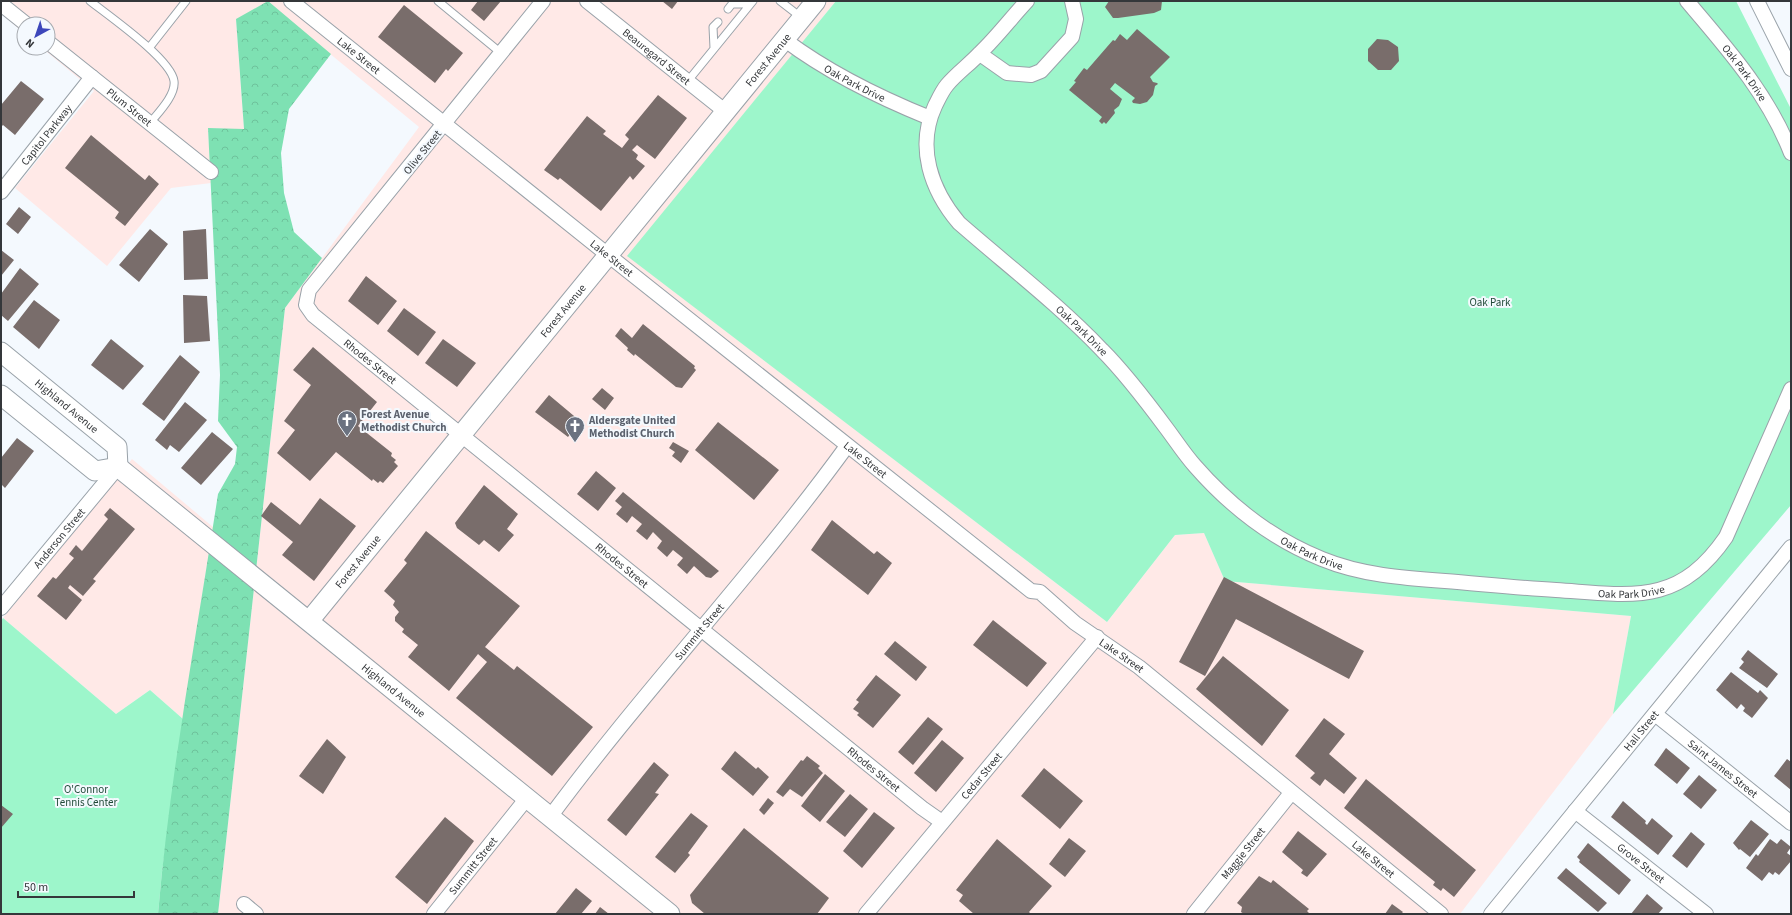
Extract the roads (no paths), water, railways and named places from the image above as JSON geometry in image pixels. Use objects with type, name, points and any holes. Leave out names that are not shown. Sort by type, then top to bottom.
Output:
[{"type":"main road","name":"Forest Avenue","points":[[309,621],[816,1]]},
{"type":"main road","name":"Highland Avenue","points":[[1,352],[117,447],[118,467],[670,914]]},
{"type":"main road","points":[[1,395],[94,471],[118,467]]},
{"type":"street","name":"Lake Street","points":[[291,1],[847,446],[1031,591],[1040,592],[1075,623],[1139,667],[1291,793],[1441,914]]},
{"type":"street","name":"Olive Street","points":[[306,304],[309,290],[543,1]]},
{"type":"street","name":"Oak Park Drive","points":[[1027,1],[980,54],[948,84],[942,92],[930,118],[926,143],[929,166],[936,188],[950,213],[959,223],[1070,319],[1103,350],[1139,392],[1194,465],[1232,504],[1262,528],[1293,546],[1330,562],[1358,571],[1396,577],[1533,589],[1632,595],[1654,592],[1679,582],[1693,574],[1715,553],[1726,537],[1791,389]]},
{"type":"street","points":[[980,54],[1007,73],[1019,76],[1032,75],[1041,71],[1072,37],[1076,19],[1072,1]]},
{"type":"street","name":"Oak Park Drive","points":[[1687,1],[1752,81],[1773,114],[1791,153]]},
{"type":"street","points":[[1757,1],[1791,69]]},
{"type":"street","name":"Beauregard Street","points":[[594,3],[687,82],[726,112]]},
{"type":"street","points":[[1,4],[16,16]]},
{"type":"street","name":"Oak Park Drive","points":[[785,40],[808,58],[874,95],[930,118]]},
{"type":"street","name":"Plum Street","points":[[56,48],[211,172]]},
{"type":"street","name":"Capitol Parkway","points":[[1,192],[92,77]]},
{"type":"street","name":"Rhodes Street","points":[[306,304],[313,315],[461,436],[922,808],[942,822]]},
{"type":"street","name":"Summitt Street","points":[[550,817],[584,771],[702,629],[847,446]]},
{"type":"street","name":"Anderson Street","points":[[1,608],[118,467]]},
{"type":"street","name":"Hall Street","points":[[1491,914],[1654,714],[1788,556]]},
{"type":"street","name":"Cedar Street","points":[[866,914],[1097,637]]},
{"type":"street","name":"Saint James Street","points":[[1654,714],[1791,823]]},
{"type":"street","name":"Maggie Street","points":[[1194,914],[1291,793]]},
{"type":"street","name":"Summitt Street","points":[[434,914],[526,798]]},
{"type":"street","name":"Grove Street","points":[[1575,811],[1706,914]]},
{"type":"street","points":[[244,904],[256,914]]},
{"type":"lane","points":[[90,1],[149,48],[168,66],[174,82],[169,99],[150,123]]},
{"type":"lane","points":[[149,48],[186,1]]},
{"type":"lane","points":[[438,1],[501,53]]},
{"type":"lane","points":[[780,1],[802,18]]},
{"type":"lane","points":[[728,9],[732,4],[751,3]]},
{"type":"lane","points":[[687,82],[751,3]]},
{"type":"lane","points":[[714,48],[713,27],[718,22]]},
{"type":"place","name":"Forest Avenue Methodist Church","points":[[347,437]]},
{"type":"place","name":"Aldersgate United Methodist Church","points":[[575,443]]},
{"type":"park label","name":"Oak Park","points":[[1490,302]]},
{"type":"park label","name":"O'Connor Tennis Center","points":[[86,795]]}]
